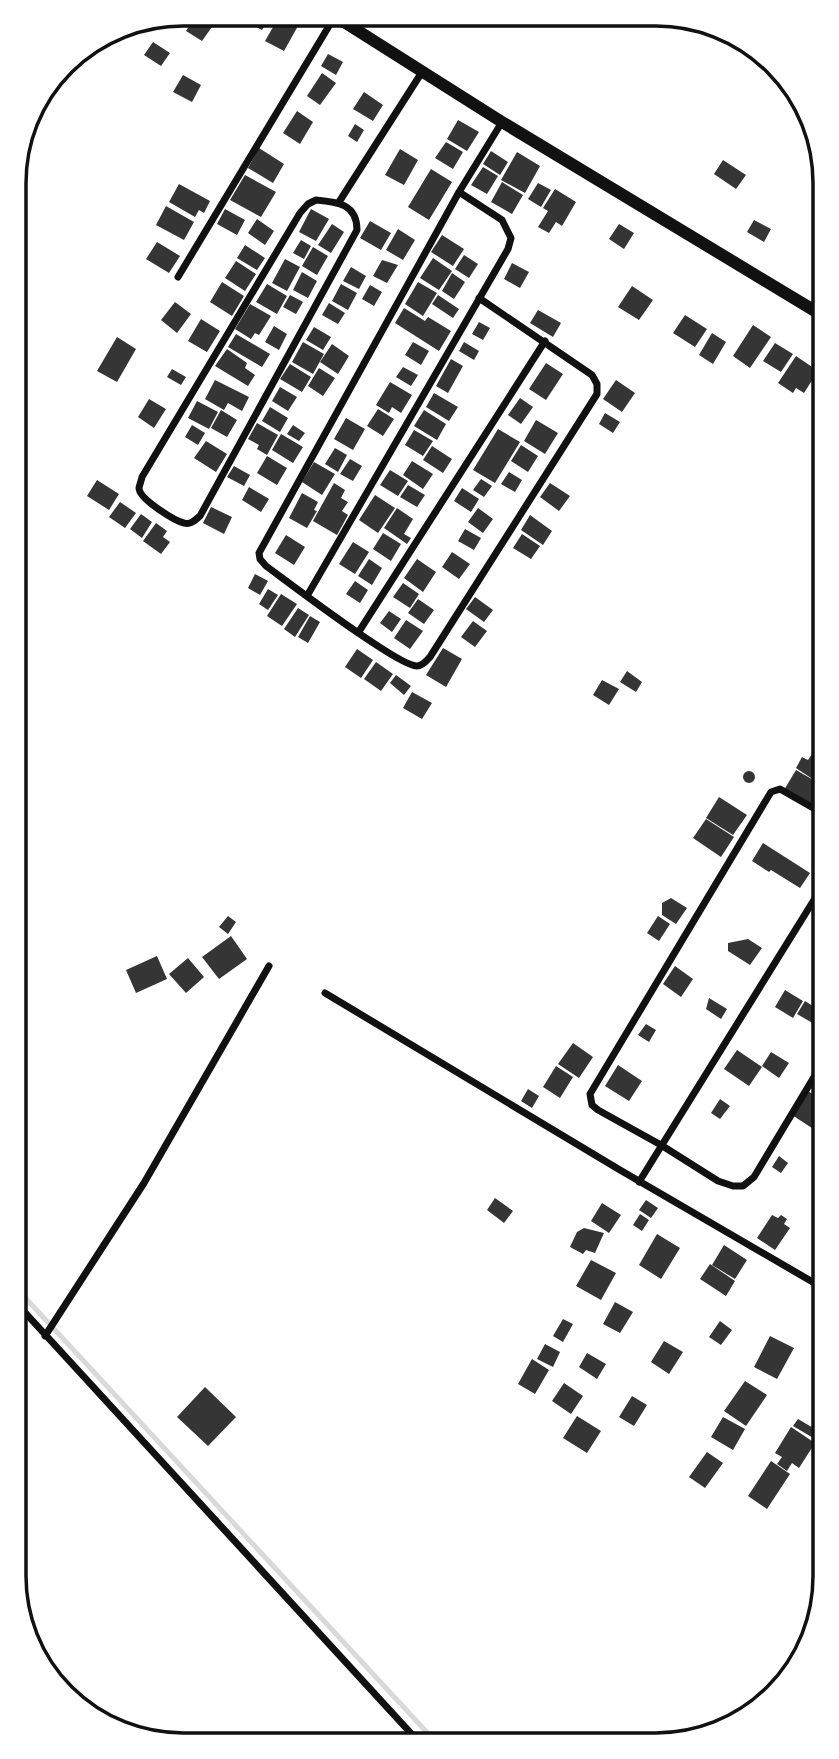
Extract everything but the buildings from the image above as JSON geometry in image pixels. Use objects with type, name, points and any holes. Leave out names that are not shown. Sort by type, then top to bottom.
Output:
[{"type":"street","points":[[178,277],[327,27]]},
{"type":"street","points":[[352,27],[502,122],[813,310]]},
{"type":"street","points":[[338,202],[422,72]]},
{"type":"street","points":[[479,298],[592,374],[597,384],[597,394],[437,645],[424,664],[417,666],[406,663],[358,633],[266,566],[259,553],[459,192],[502,122]]},
{"type":"street","points":[[307,596],[508,249],[511,238],[502,220],[459,192]]},
{"type":"street","points":[[316,200],[338,202],[354,212],[358,230],[200,516],[192,523],[185,523],[141,496],[139,488],[142,477],[300,213],[316,200]]},
{"type":"street","points":[[358,633],[545,341]]},
{"type":"street","points":[[812,1080],[754,1177],[743,1186],[718,1181],[598,1110],[592,1105],[590,1094],[771,792],[779,789],[813,808]]},
{"type":"street","points":[[639,1182],[812,902]]},
{"type":"street","points":[[46,1336],[144,1183],[269,966]]},
{"type":"street","points":[[325,993],[639,1182],[812,1281]]},
{"type":"street","points":[[26,1314],[411,1733]]},
{"type":"waterway","points":[[26,1299],[428,1733]]}]
